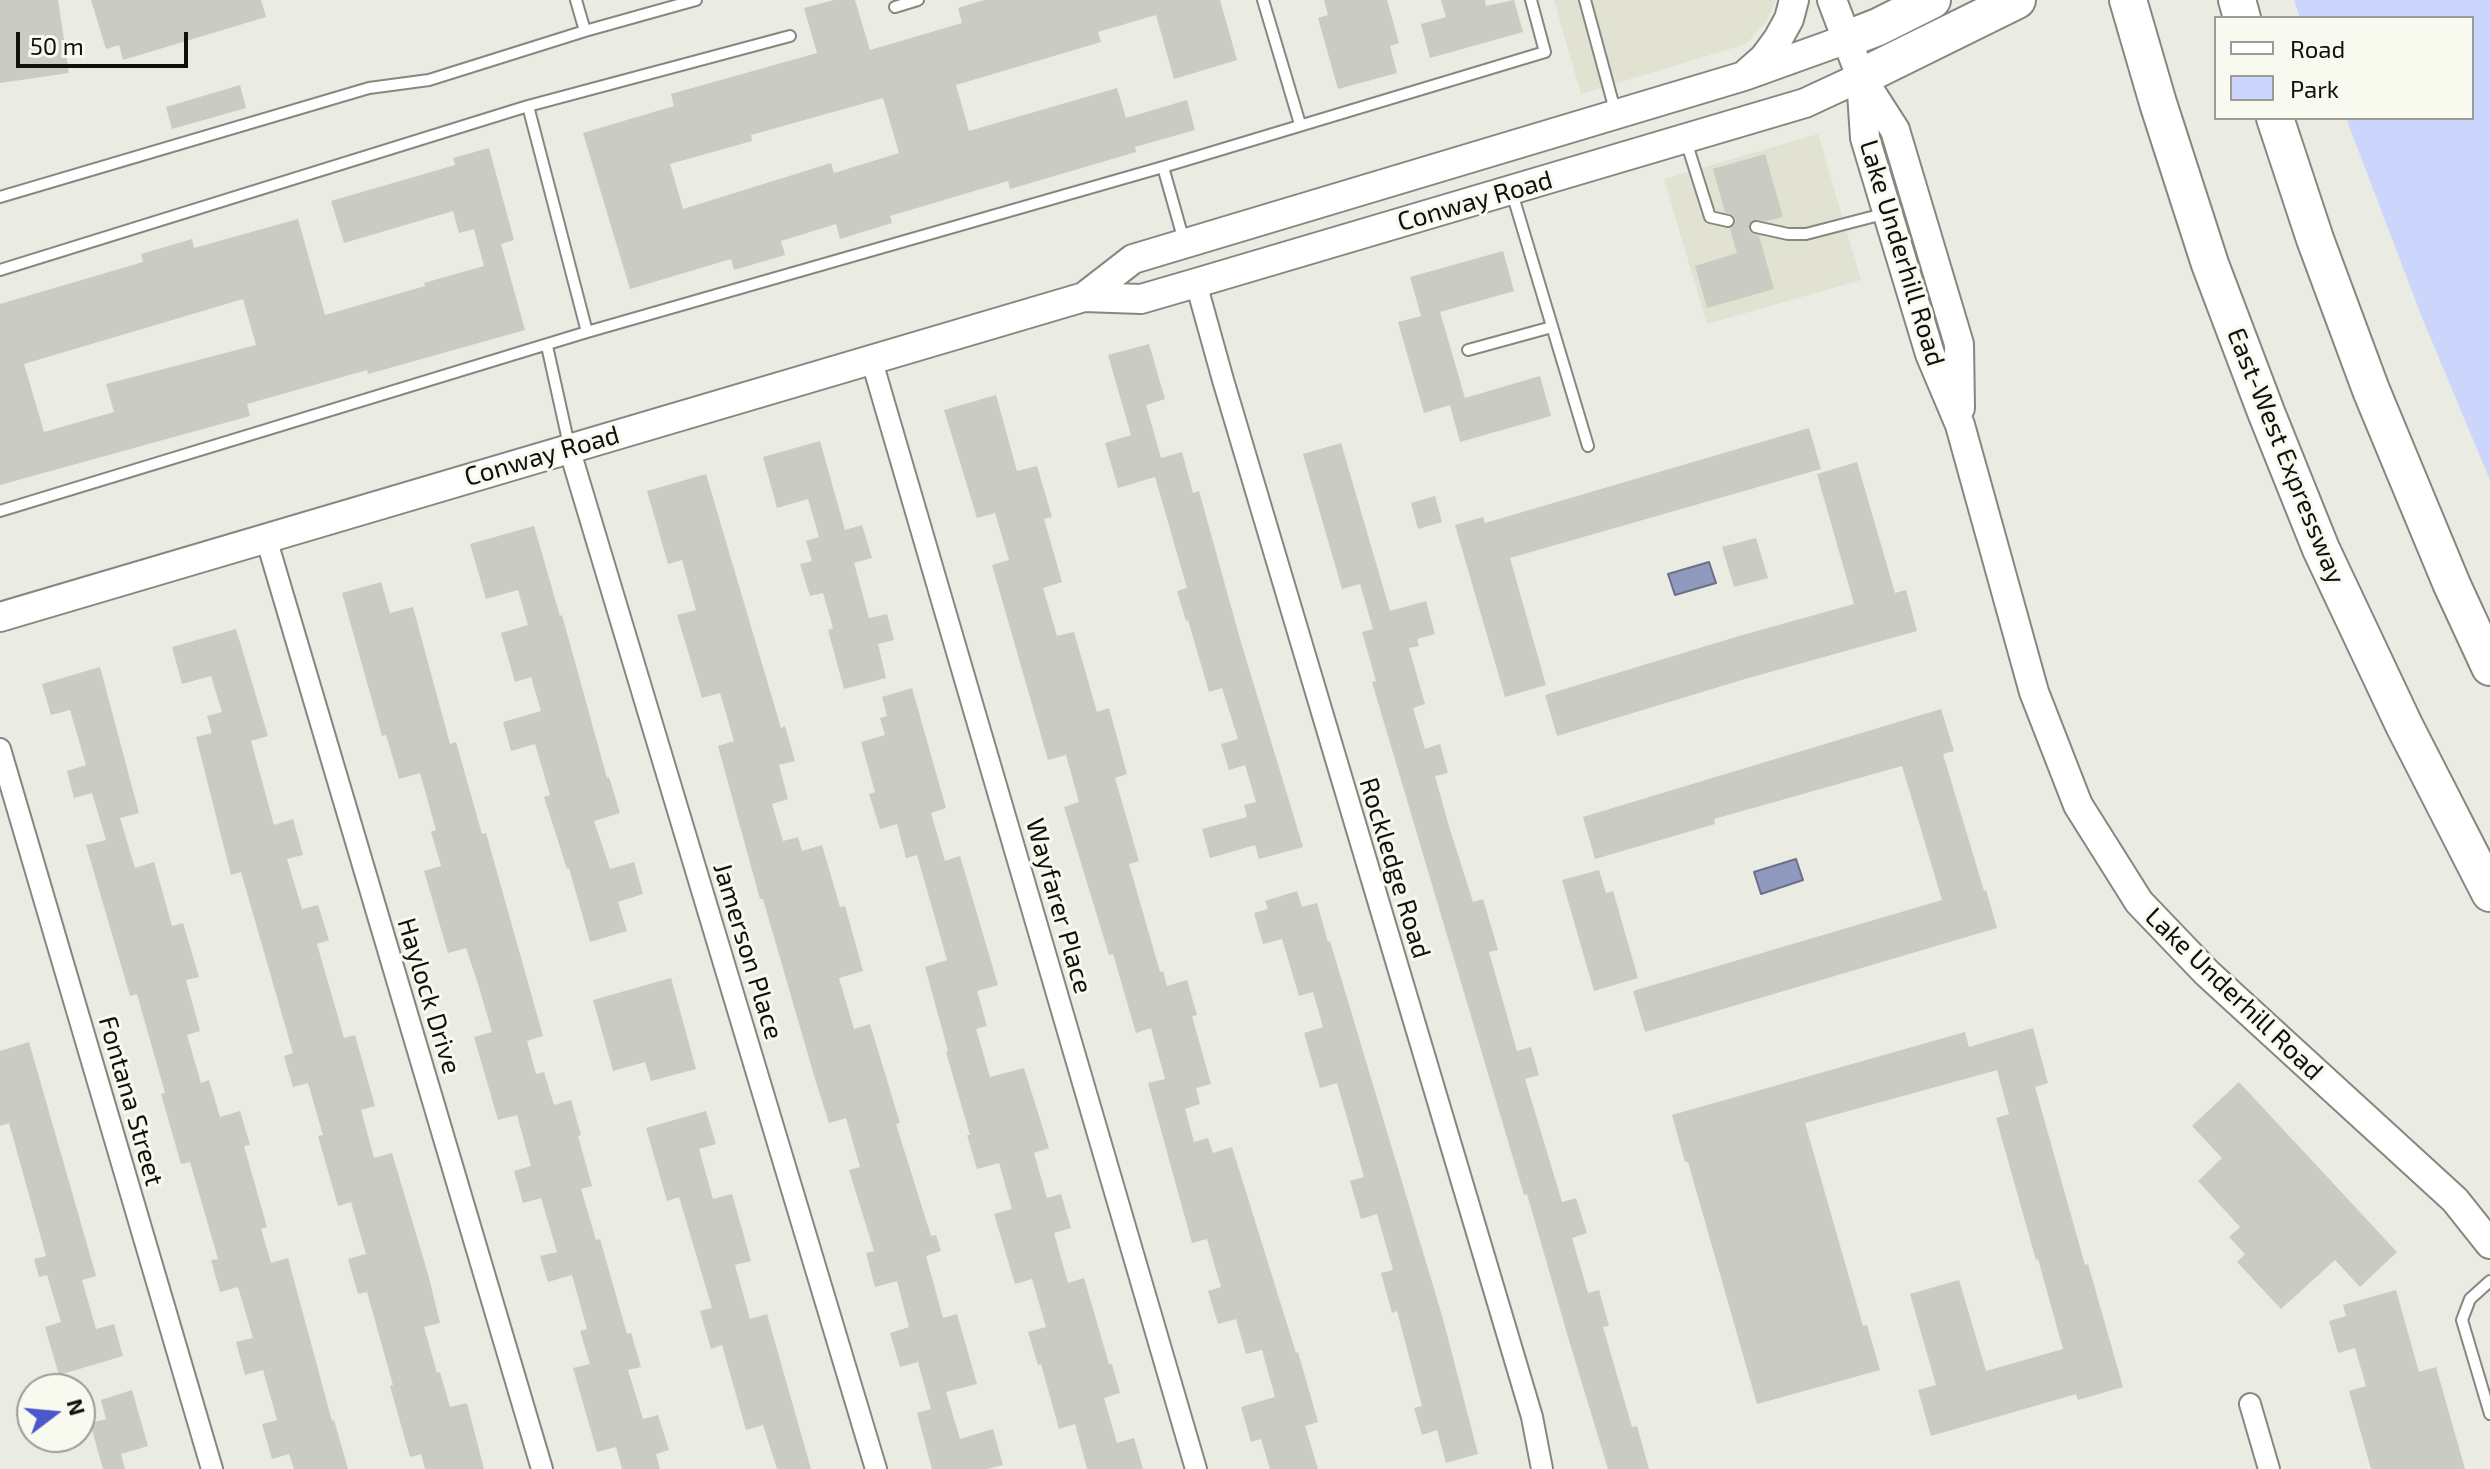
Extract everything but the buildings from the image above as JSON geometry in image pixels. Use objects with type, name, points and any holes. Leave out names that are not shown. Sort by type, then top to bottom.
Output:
[{"type":"highway","points":[[1847,39],[1932,0]]},
{"type":"highway","points":[[1861,77],[2017,0]]},
{"type":"highway","name":"East-West Expressway","points":[[2128,0],[2210,264],[2282,453],[2321,549],[2404,725],[2490,893]]},
{"type":"highway","points":[[2276,120],[2315,239],[2371,390],[2452,585],[2490,667]]},
{"type":"highway","points":[[2452,585],[2490,645]]},
{"type":"main road","points":[[1744,76],[1764,58],[1778,39],[1789,19],[1794,0]]},
{"type":"main road","name":"Lake Underhill Road","points":[[1832,0],[1861,77],[1895,130],[1959,344],[1960,425]]},
{"type":"main road","name":"Conway Road","points":[[1084,297],[1133,259],[1744,76],[1847,39]]},
{"type":"main road","name":"Conway Road","points":[[0,617],[1084,297],[1141,299],[1805,103],[1861,77]]},
{"type":"main road","name":"Lake Underhill Road","points":[[1861,77],[1865,138],[1930,354],[1960,425],[2034,692],[2078,805],[2139,902],[2207,973],[2455,1200],[2490,1244]]},
{"type":"street","name":"Rockledge Road","points":[[1196,283],[1528,1402],[1542,1469]]},
{"type":"street","name":"Wayfarer Place","points":[[871,358],[1196,1469]]},
{"type":"street","name":"Jamerson Place","points":[[569,448],[876,1469]]},
{"type":"street","name":"Haylock Drive","points":[[266,538],[542,1469]]},
{"type":"street","name":"Fontana Street","points":[[0,749],[212,1469]]},
{"type":"street","points":[[2250,1404],[2269,1469]]},
{"type":"lane","points":[[576,0],[585,31]]},
{"type":"lane","points":[[0,197],[369,88],[429,80],[696,0]]},
{"type":"lane","points":[[895,7],[918,0]]},
{"type":"lane","points":[[1263,0],[1300,124]]},
{"type":"lane","points":[[0,511],[587,332],[1163,167],[1545,52],[1531,0]]},
{"type":"lane","points":[[1585,0],[1616,115]]},
{"type":"lane","points":[[0,270],[528,106],[790,36]]},
{"type":"lane","points":[[528,106],[587,332]]},
{"type":"lane","points":[[1685,139],[1710,217],[1728,221]]},
{"type":"lane","points":[[1163,167],[1184,243]]},
{"type":"lane","points":[[1512,191],[1588,446]]},
{"type":"lane","points":[[1756,227],[1788,234],[1806,234],[1888,213]]},
{"type":"lane","points":[[1468,350],[1552,327]]},
{"type":"lane","points":[[547,346],[569,448]]},
{"type":"lane","points":[[2490,1281],[2470,1299],[2462,1320],[2490,1414]]},
{"type":"shaded area","points":[[1554,0],[1776,0],[1766,22],[1746,44],[1581,94]]},
{"type":"shaded area","points":[[1818,134],[1861,280],[1707,324],[1664,179]]},
{"type":"shaded area","points":[[1709,562],[1716,583],[1675,595],[1668,574]]},
{"type":"shaded area","points":[[1796,859],[1803,880],[1761,894],[1754,872]]},
{"type":"green space","points":[[2294,0],[2490,0],[2490,480],[2423,320],[2347,120],[2474,120],[2474,16],[2299,16]]}]
